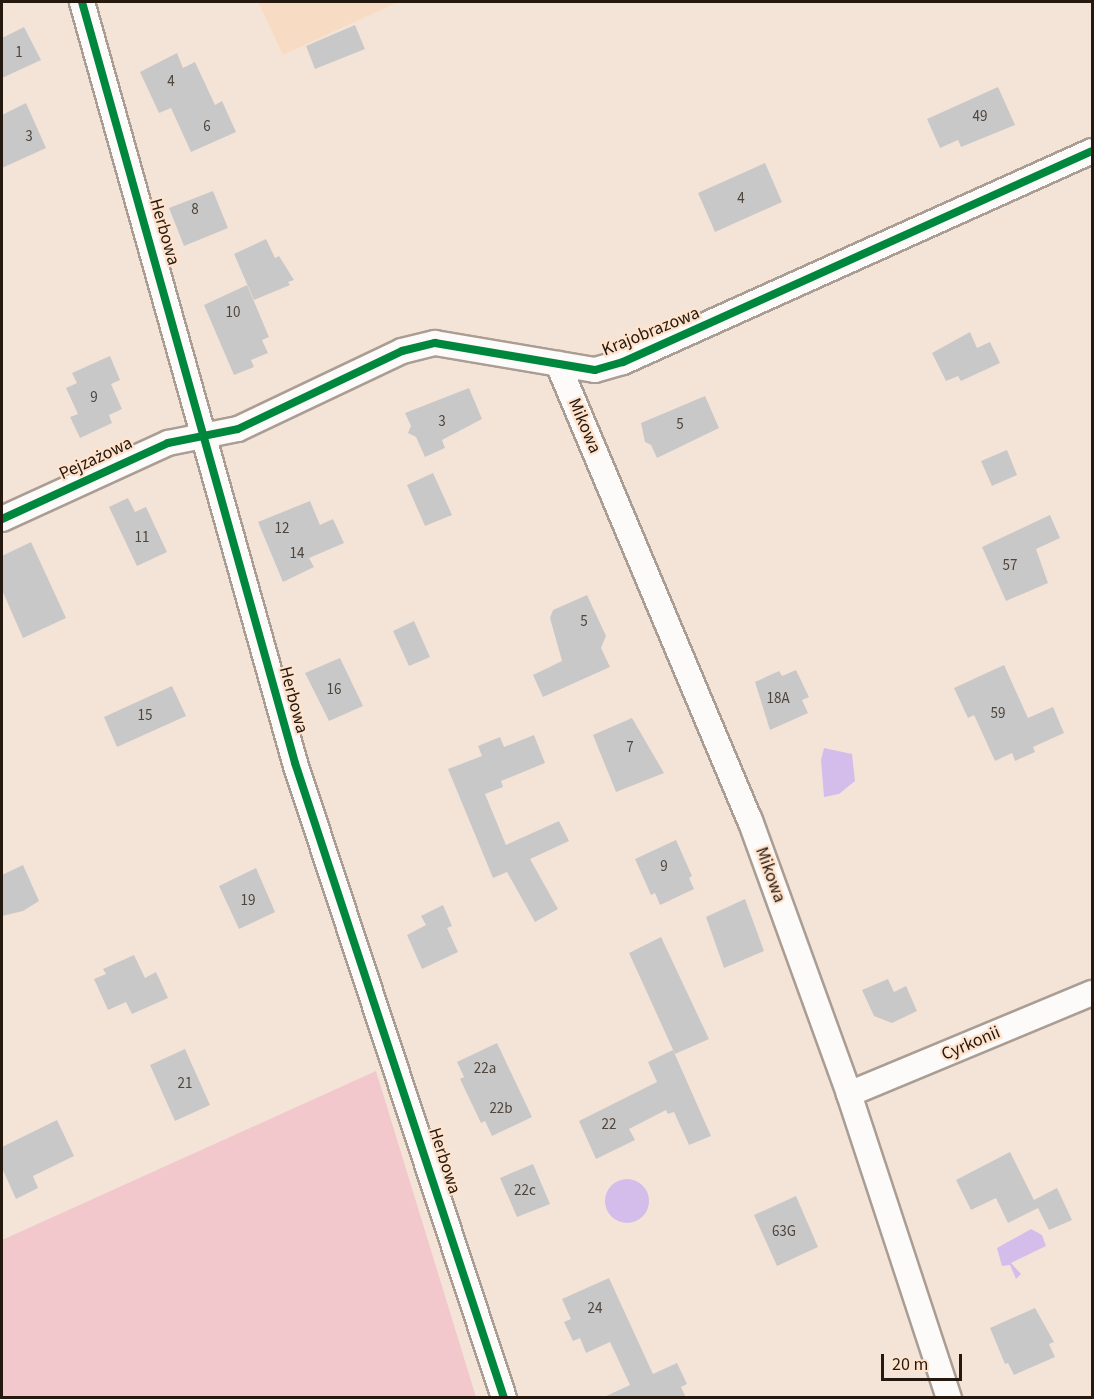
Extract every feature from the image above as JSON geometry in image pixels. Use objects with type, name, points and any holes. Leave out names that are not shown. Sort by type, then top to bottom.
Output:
[{"type":"street","name":"Herbowa","points":[[82,2],[205,434],[295,763],[504,1398]]},
{"type":"street","name":"Krajobrazowa","points":[[205,434],[238,429],[402,351],[435,343],[595,370],[623,362],[1092,151]]},
{"type":"street","name":"Mikowa","points":[[558,364],[750,820],[849,1095],[949,1398]]},
{"type":"street","name":"Pejzażowa","points":[[2,519],[168,443],[205,434]]},
{"type":"street","name":"Cyrkonii","points":[[849,1095],[1092,993]]},
{"type":"shaded area","points":[[258,2],[398,2],[283,55]]},
{"type":"shaded area","points":[[824,748],[852,754],[855,781],[839,794],[824,797],[821,760]]},
{"type":"shaded area","points":[[376,1071],[476,1397],[2,1397],[2,1240]]},
{"type":"shaded area","points":[[627,1179],[642,1186],[649,1201],[642,1216],[627,1223],[612,1216],[605,1201],[612,1186]]},
{"type":"shaded area","points":[[1031,1229],[1042,1235],[1046,1246],[1011,1263],[1021,1274],[1016,1279],[1010,1265],[1002,1266],[997,1248]]},
{"type":"building","points":[[355,25],[365,49],[315,69],[306,46]]},
{"type":"building","points":[[24,27],[41,60],[2,78],[2,38]]},
{"type":"building","points":[[177,53],[183,68],[195,62],[215,105],[222,101],[236,132],[191,152],[171,108],[159,113],[140,72]]},
{"type":"building","points":[[998,87],[1015,125],[961,147],[958,140],[940,148],[927,119]]},
{"type":"building","points":[[26,103],[46,148],[2,168],[2,115]]},
{"type":"building","points":[[765,163],[782,202],[715,232],[698,193]]},
{"type":"building","points":[[213,191],[228,228],[184,246],[169,208]]},
{"type":"building","points":[[266,239],[275,258],[279,256],[294,280],[288,282],[290,285],[254,300],[234,254]]},
{"type":"building","points":[[247,285],[269,337],[262,340],[268,353],[251,360],[254,367],[234,375],[204,305]]},
{"type":"building","points":[[970,332],[977,348],[990,342],[1000,363],[961,381],[958,376],[946,381],[932,353]]},
{"type":"building","points":[[110,356],[120,380],[111,384],[122,409],[109,415],[112,423],[80,438],[70,417],[78,414],[66,388],[77,383],[72,373]]},
{"type":"building","points":[[469,388],[482,419],[442,440],[445,448],[425,457],[416,437],[408,433],[411,426],[405,413]]},
{"type":"building","points":[[705,396],[719,428],[657,458],[651,445],[645,442],[641,423]]},
{"type":"building","points":[[1007,450],[1017,475],[992,486],[981,461]]},
{"type":"building","points":[[433,473],[452,515],[425,526],[407,485]]},
{"type":"building","points":[[128,498],[135,512],[146,507],[167,552],[137,566],[109,507]]},
{"type":"building","points":[[310,501],[320,525],[333,519],[344,543],[309,558],[314,567],[283,582],[258,522]]},
{"type":"building","points":[[1050,515],[1060,538],[1036,549],[1048,583],[1006,601],[982,547]]},
{"type":"building","points":[[31,542],[66,618],[23,638],[2,590],[2,556]]},
{"type":"building","points":[[587,595],[606,636],[601,648],[610,667],[543,697],[533,675],[562,661],[550,618],[553,610]]},
{"type":"building","points":[[414,621],[430,657],[409,666],[393,631]]},
{"type":"building","points":[[340,658],[363,706],[329,721],[305,673]]},
{"type":"building","points":[[1004,665],[1028,718],[1053,707],[1064,733],[1033,747],[1035,752],[1015,761],[1012,753],[995,761],[974,715],[968,718],[954,688]]},
{"type":"building","points":[[796,670],[809,697],[802,700],[808,713],[770,730],[755,682],[779,671],[782,676]]},
{"type":"building","points":[[172,686],[186,716],[117,747],[104,717]]},
{"type":"building","points":[[632,718],[664,773],[616,792],[593,735]]},
{"type":"building","points":[[534,735],[545,763],[501,781],[503,787],[485,794],[506,845],[559,821],[569,841],[530,859],[558,909],[535,922],[507,872],[493,878],[448,769],[482,756],[478,746],[500,737],[504,747]]},
{"type":"building","points":[[676,840],[692,876],[689,878],[694,889],[660,905],[655,893],[651,895],[635,859]]},
{"type":"building","points":[[23,865],[39,901],[23,911],[2,916],[2,875]]},
{"type":"building","points":[[256,868],[275,912],[239,929],[219,886]]},
{"type":"building","points":[[745,899],[764,951],[724,968],[706,917]]},
{"type":"building","points":[[443,905],[452,926],[447,928],[458,952],[422,969],[407,935],[426,925],[421,916]]},
{"type":"building","points":[[661,937],[709,1039],[675,1054],[629,953]]},
{"type":"building","points":[[134,955],[145,978],[156,972],[168,998],[132,1014],[126,1002],[108,1010],[94,979],[106,974],[103,969]]},
{"type":"building","points":[[888,979],[894,992],[906,986],[917,1011],[892,1023],[874,1016],[862,990]]},
{"type":"building","points":[[497,1043],[532,1117],[492,1136],[485,1121],[481,1123],[460,1079],[464,1077],[457,1062]]},
{"type":"building","points":[[185,1049],[210,1105],[175,1121],[150,1065]]},
{"type":"building","points":[[673,1050],[711,1136],[689,1145],[674,1112],[668,1114],[666,1110],[629,1129],[635,1140],[596,1159],[579,1121],[657,1082],[648,1062]]},
{"type":"building","points":[[57,1120],[74,1156],[33,1176],[38,1188],[16,1199],[2,1168],[2,1147]]},
{"type":"building","points":[[1010,1152],[1034,1200],[1057,1188],[1072,1220],[1049,1230],[1038,1208],[1008,1223],[996,1198],[971,1210],[956,1180]]},
{"type":"building","points":[[533,1164],[550,1204],[517,1217],[500,1178]]},
{"type":"building","points":[[796,1196],[818,1247],[777,1266],[754,1215]]},
{"type":"building","points":[[609,1278],[653,1374],[677,1363],[687,1384],[681,1387],[686,1398],[602,1398],[630,1385],[610,1342],[586,1353],[580,1338],[573,1341],[564,1322],[571,1319],[562,1299]]},
{"type":"building","points":[[1035,1308],[1054,1342],[1049,1344],[1055,1357],[1014,1375],[1008,1363],[1005,1364],[990,1328]]},
{"type":"cycle path","points":[[82,2],[295,763],[504,1398]]},
{"type":"cycle path","points":[[2,519],[168,443],[238,429],[402,351],[435,343],[595,370],[623,362],[1092,151]]}]
